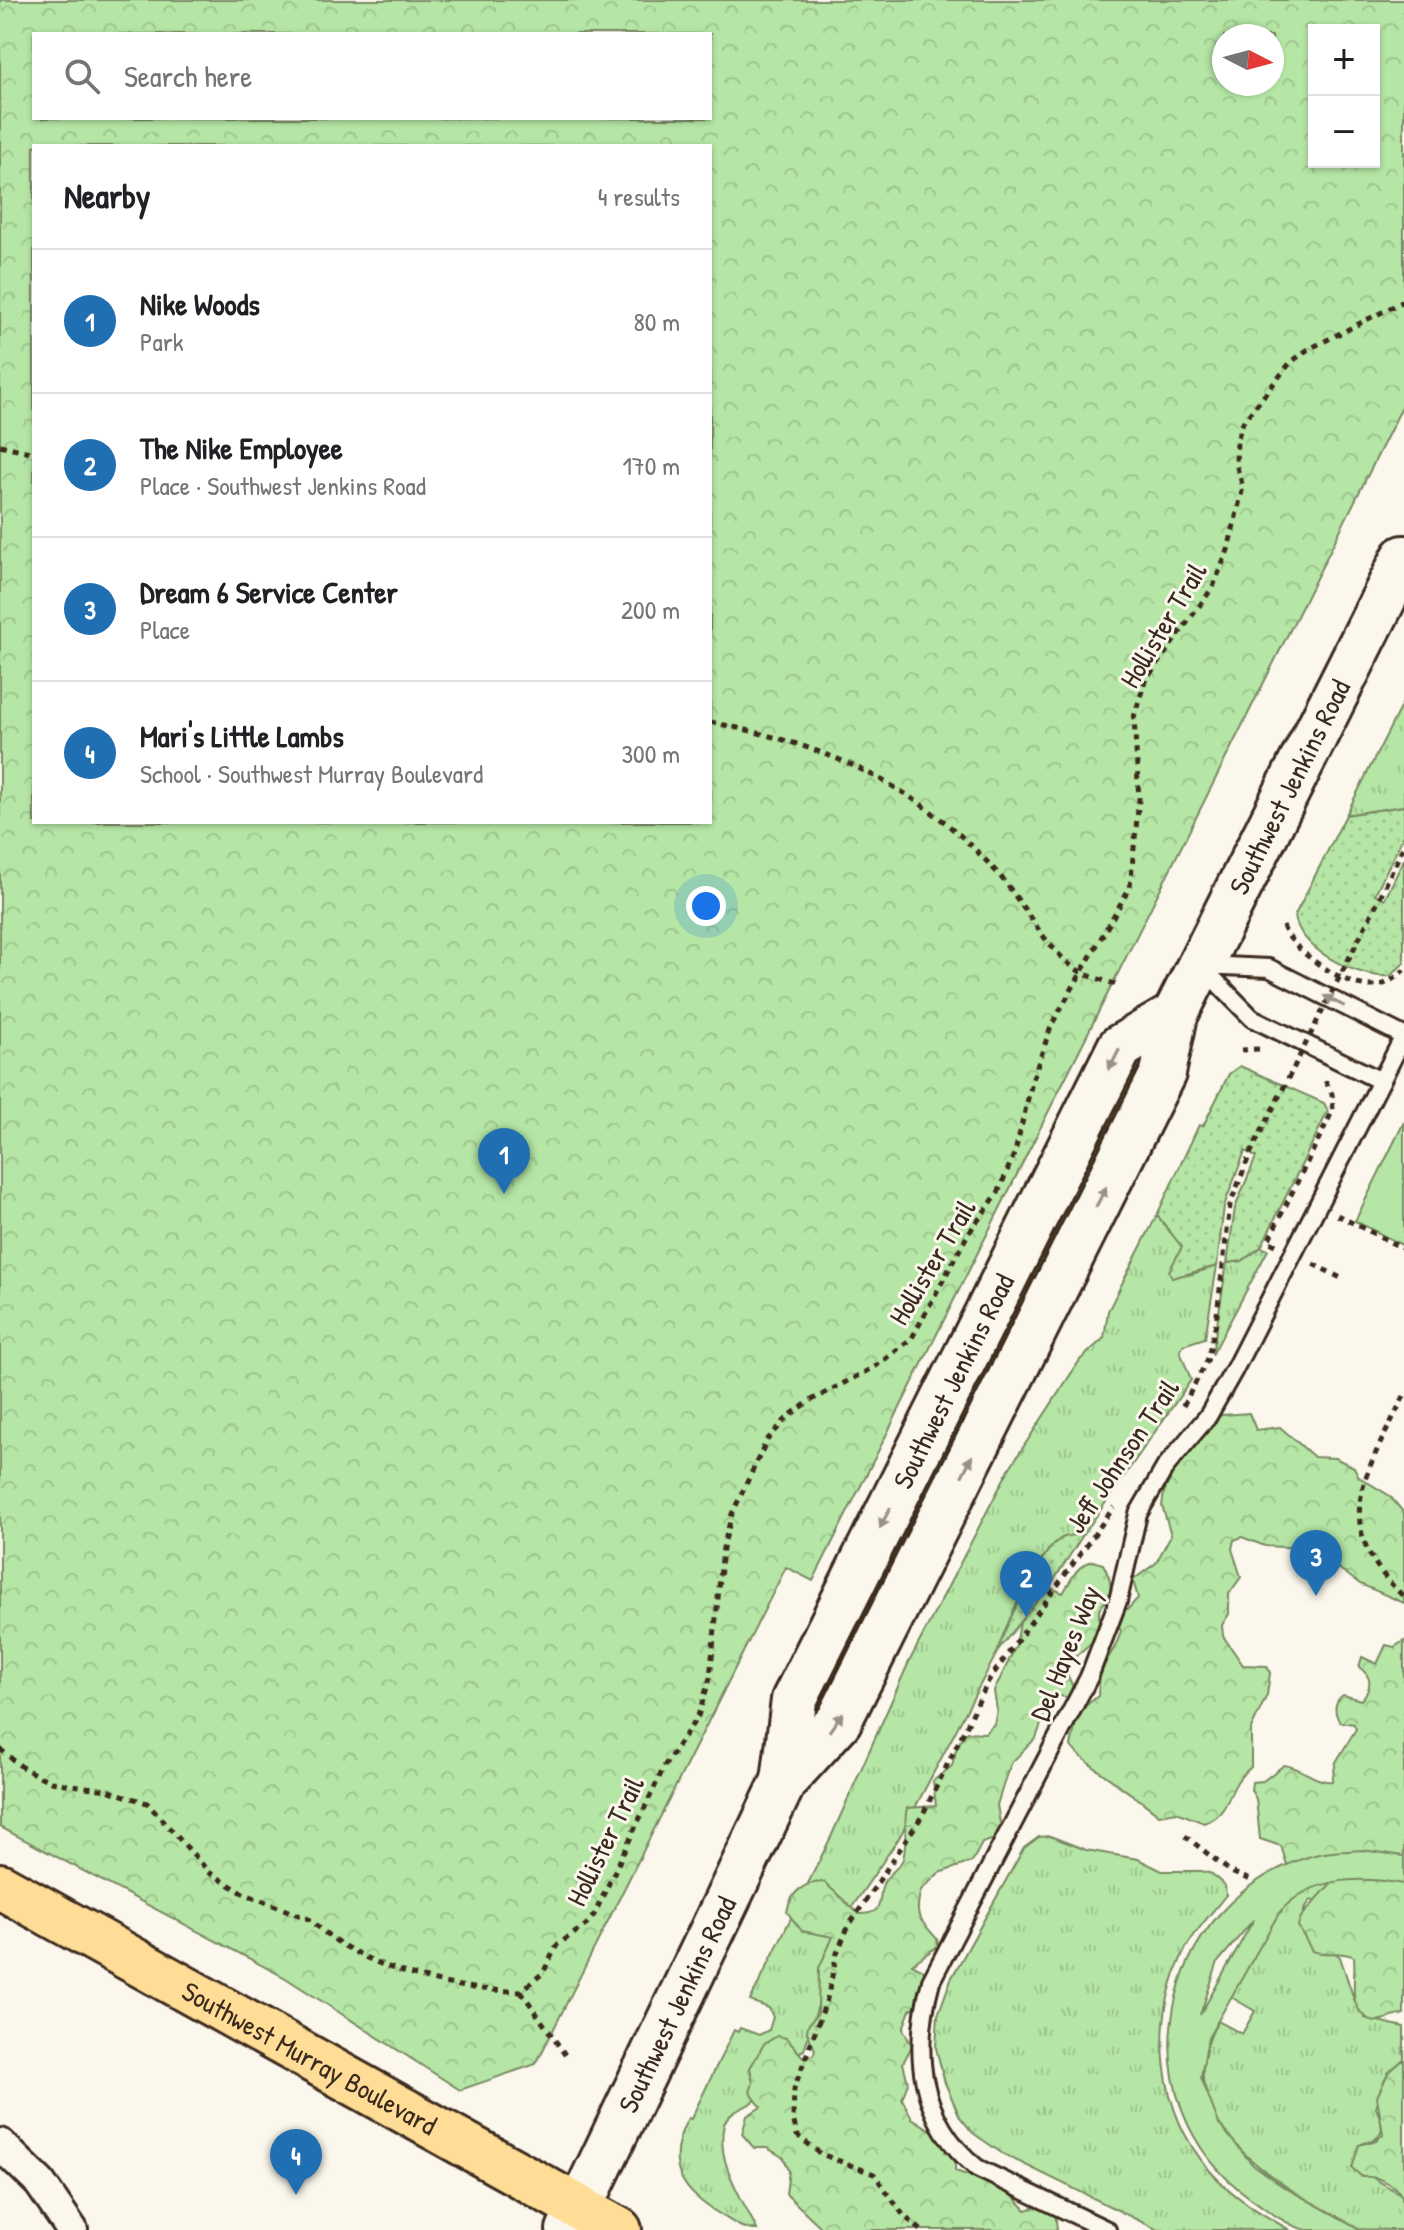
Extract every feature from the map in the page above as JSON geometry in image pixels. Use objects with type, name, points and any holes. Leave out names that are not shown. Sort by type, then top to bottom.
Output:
[{"type":"main road","name":"Southwest Jenkins Road","points":[[575,2219],[784,1781],[794,1700],[1120,1047],[1175,1015],[1404,558]]},
{"type":"main road","name":"Southwest Murray Boulevard","points":[[0,1886],[575,2219],[619,2230]]},
{"type":"street","points":[[0,2144],[40,2183],[72,2230]]},
{"type":"lane","points":[[1200,965],[1269,968],[1404,1036]]},
{"type":"lane","points":[[1200,965],[1252,1018],[1381,1081]]},
{"type":"lane","name":"Del Hayes Way","points":[[1107,2230],[977,2168],[958,2153],[932,2111],[924,2086],[920,2062],[923,2009],[931,1981],[1089,1677],[1118,1601],[1138,1514],[1166,1466],[1208,1416],[1404,1036]]},
{"type":"path","name":"Hollister Trail","points":[[521,1991],[543,1973],[557,1945],[586,1925],[594,1915],[665,1765],[698,1716],[710,1678],[726,1537],[732,1514],[767,1440],[799,1408],[876,1366],[912,1338],[968,1234],[998,1193],[1027,1116],[1033,1078],[1052,1024],[1130,887],[1139,799],[1134,717],[1145,681],[1213,587],[1228,550],[1243,487],[1236,464],[1237,440],[1243,422],[1290,363],[1307,350],[1404,301]]},
{"type":"path","points":[[0,445],[32,453]]},
{"type":"path","points":[[712,722],[820,749],[885,781],[971,846],[1000,876],[1049,942],[1081,972],[1118,985]]},
{"type":"path","name":"Jeff Johnson Trail","points":[[1178,1414],[1207,1361],[1216,1323],[1230,1205],[1250,1154],[1404,845]]},
{"type":"path","points":[[1283,926],[1290,942],[1304,955],[1358,984],[1371,986],[1390,982],[1404,970]]},
{"type":"path","points":[[1241,1050],[1266,1050]]},
{"type":"path","points":[[1285,1056],[1303,1067]]},
{"type":"path","points":[[1314,1071],[1324,1078],[1332,1094],[1333,1110],[1268,1241],[1341,1278]]},
{"type":"path","points":[[1341,1217],[1404,1249]]},
{"type":"path","points":[[1404,1396],[1363,1483],[1359,1511],[1360,1536],[1367,1553],[1386,1580],[1404,1597]]},
{"type":"path","name":"Jeff Johnson Trail","points":[[921,2230],[904,2216],[874,2174],[821,2154],[797,2135],[793,2118],[794,2089],[827,1999],[837,1953],[848,1927],[922,1816],[989,1680],[1121,1494]]},
{"type":"path","points":[[0,1749],[23,1768],[51,1782],[107,1790],[147,1803],[217,1878],[311,1920],[321,1931],[374,1959],[442,1983],[483,1991],[521,1991],[568,2059]]},
{"type":"path","points":[[1185,1836],[1231,1872],[1255,1882]]},
{"type":"green space","points":[[0,0],[1404,0],[1404,403],[813,1581],[786,1567],[536,2064],[460,2090],[284,1977],[0,1827]]},
{"type":"green space","points":[[1404,700],[1404,806],[1346,815]]},
{"type":"green space","points":[[1404,806],[1404,835],[1375,894],[1385,899],[1404,859],[1404,963],[1390,976],[1362,973],[1318,950],[1298,928],[1295,915],[1346,815]]},
{"type":"green space","points":[[1240,1066],[1324,1103],[1328,1111],[1261,1247],[1242,1261],[1227,1263],[1235,1208],[1256,1157],[1245,1151],[1224,1206],[1217,1266],[1172,1278],[1169,1271],[1182,1247],[1157,1215],[1199,1125],[1203,1126],[1229,1074]]},
{"type":"green space","points":[[1143,1067],[820,1710],[834,1669],[1129,1077]]},
{"type":"green space","points":[[1404,1122],[1404,1246],[1355,1221]]},
{"type":"green space","points":[[1157,1215],[1182,1247],[1170,1271],[1189,1275],[1217,1266],[1205,1338],[1183,1345],[1180,1351],[1191,1380],[1083,1535],[1064,1537],[1035,1571],[998,1651],[899,1838],[846,1916],[804,2050],[784,2065],[760,2097],[731,2115],[724,2124],[723,2152],[727,2166],[757,2230],[735,2224],[696,2197],[680,2176],[677,2150],[688,2118],[691,2119],[734,2030],[738,2032],[740,2028],[759,2035],[769,2030],[773,2017],[769,2008],[750,2001],[831,1837],[908,1664],[1009,1469],[1080,1360],[1104,1338],[1108,1311]]},
{"type":"green space","points":[[1261,1247],[1268,1250],[1212,1355],[1227,1263],[1242,1261]]},
{"type":"green space","points":[[1249,1413],[1256,1430],[1280,1427],[1314,1457],[1335,1458],[1354,1467],[1359,1477],[1390,1496],[1404,1513],[1404,1603],[1360,1584],[1330,1562],[1312,1560],[1301,1548],[1265,1546],[1242,1537],[1234,1540],[1232,1549],[1241,1577],[1229,1594],[1229,1614],[1222,1625],[1223,1636],[1243,1665],[1267,1666],[1270,1673],[1267,1695],[1251,1729],[1251,1767],[1238,1780],[1217,1816],[1204,1823],[1177,1812],[1159,1815],[1084,1760],[1071,1746],[1078,1712],[1098,1696],[1101,1674],[1118,1641],[1121,1631],[1115,1620],[1121,1609],[1128,1609],[1138,1598],[1133,1580],[1156,1563],[1171,1535],[1162,1506],[1164,1492],[1195,1427],[1222,1415]]},
{"type":"green space","points":[[1083,1535],[1054,1580],[998,1650],[1024,1591],[1051,1547],[1065,1537]]},
{"type":"green space","points":[[1093,1561],[1103,1564],[1110,1588],[1099,1610],[1096,1635],[1076,1656],[1067,1674],[1074,1689],[1072,1698],[1054,1695],[1036,1738],[1012,1762],[997,1805],[1001,1829],[998,1838],[982,1843],[972,1862],[939,1873],[921,1890],[918,1913],[937,1939],[938,1946],[912,1964],[927,1973],[920,1986],[927,2000],[910,2010],[903,2029],[912,2046],[903,2063],[908,2083],[902,2099],[912,2118],[937,2134],[955,2154],[955,2171],[1005,2187],[1026,2210],[1043,2205],[1055,2211],[1057,2230],[824,2230],[786,2194],[789,2171],[784,2158],[767,2148],[754,2148],[742,2134],[747,2116],[761,2107],[750,2092],[753,2083],[750,2068],[764,2044],[777,2036],[786,2038],[803,2057],[813,2055],[815,2050],[807,2032],[808,2025],[818,2013],[819,1968],[833,1937],[802,1931],[787,1912],[789,1905],[800,1889],[824,1882],[859,1914],[877,1909],[885,1880],[903,1859],[907,1808],[936,1806],[933,1781],[952,1766],[957,1746],[966,1732],[985,1733],[994,1724],[997,1711],[994,1691],[1016,1646],[1021,1616],[1047,1586],[1063,1593],[1078,1569]]},
{"type":"green space","points":[[1404,1641],[1404,2014],[1374,2022],[1359,2010],[1355,2002],[1354,1957],[1312,1951],[1298,1926],[1301,1917],[1333,1881],[1288,1868],[1281,1846],[1260,1839],[1256,1799],[1251,1790],[1252,1782],[1263,1781],[1284,1765],[1320,1780],[1332,1781],[1336,1762],[1356,1729],[1354,1724],[1340,1722],[1336,1711],[1337,1701],[1343,1695],[1361,1700],[1367,1691],[1369,1679],[1359,1667],[1362,1657],[1377,1664],[1386,1645],[1394,1647]]},
{"type":"green space","points":[[1050,1836],[1086,1850],[1138,1859],[1162,1871],[1212,1874],[1225,1886],[1226,1895],[1190,1941],[1174,1976],[1163,2034],[1164,2064],[1179,2121],[1193,2148],[1211,2172],[1248,2204],[1290,2230],[1158,2230],[1003,2154],[973,2133],[960,2117],[945,2083],[936,2048],[938,2015],[951,1979],[1024,1848],[1039,1837]]},
{"type":"green space","points":[[1363,1850],[1404,1856],[1404,1884],[1370,1880],[1336,1882],[1320,1885],[1291,1901],[1279,1913],[1208,2038],[1201,2077],[1219,2124],[1253,2165],[1282,2186],[1362,2230],[1307,2230],[1285,2221],[1249,2197],[1208,2157],[1182,2111],[1171,2061],[1174,2009],[1189,1960],[1217,1917],[1257,1881],[1308,1857]],"holes":[[[1254,1919],[1200,2015],[1218,1962]]]},
{"type":"green space","points":[[1356,1880],[1348,1891],[1310,1901],[1304,1910],[1304,1922],[1340,1957],[1354,1999],[1365,2018],[1404,2027],[1404,2059],[1388,2073],[1376,2108],[1381,2132],[1373,2140],[1359,2145],[1370,2176],[1402,2195],[1404,2230],[1355,2227],[1267,2173],[1224,2131],[1210,2107],[1203,2080],[1205,2052],[1218,2021],[1242,2034],[1255,2011],[1231,1997],[1270,1925],[1301,1893],[1314,1887]]},
{"type":"green space","points":[[1404,2059],[1404,2202],[1398,2191],[1388,2183],[1362,2177],[1352,2168],[1359,2145],[1376,2140],[1383,2134],[1377,2097],[1388,2073]]},
{"type":"place","name":"Nike Woods","points":[[504,1194]]},
{"type":"place","name":"Dream 6 Service Center","points":[[1316,1596]]},
{"type":"place","name":"The Nike Employee","points":[[1026,1617]]},
{"type":"place","name":"Mari's Little Lambs","points":[[296,2195]]}]
